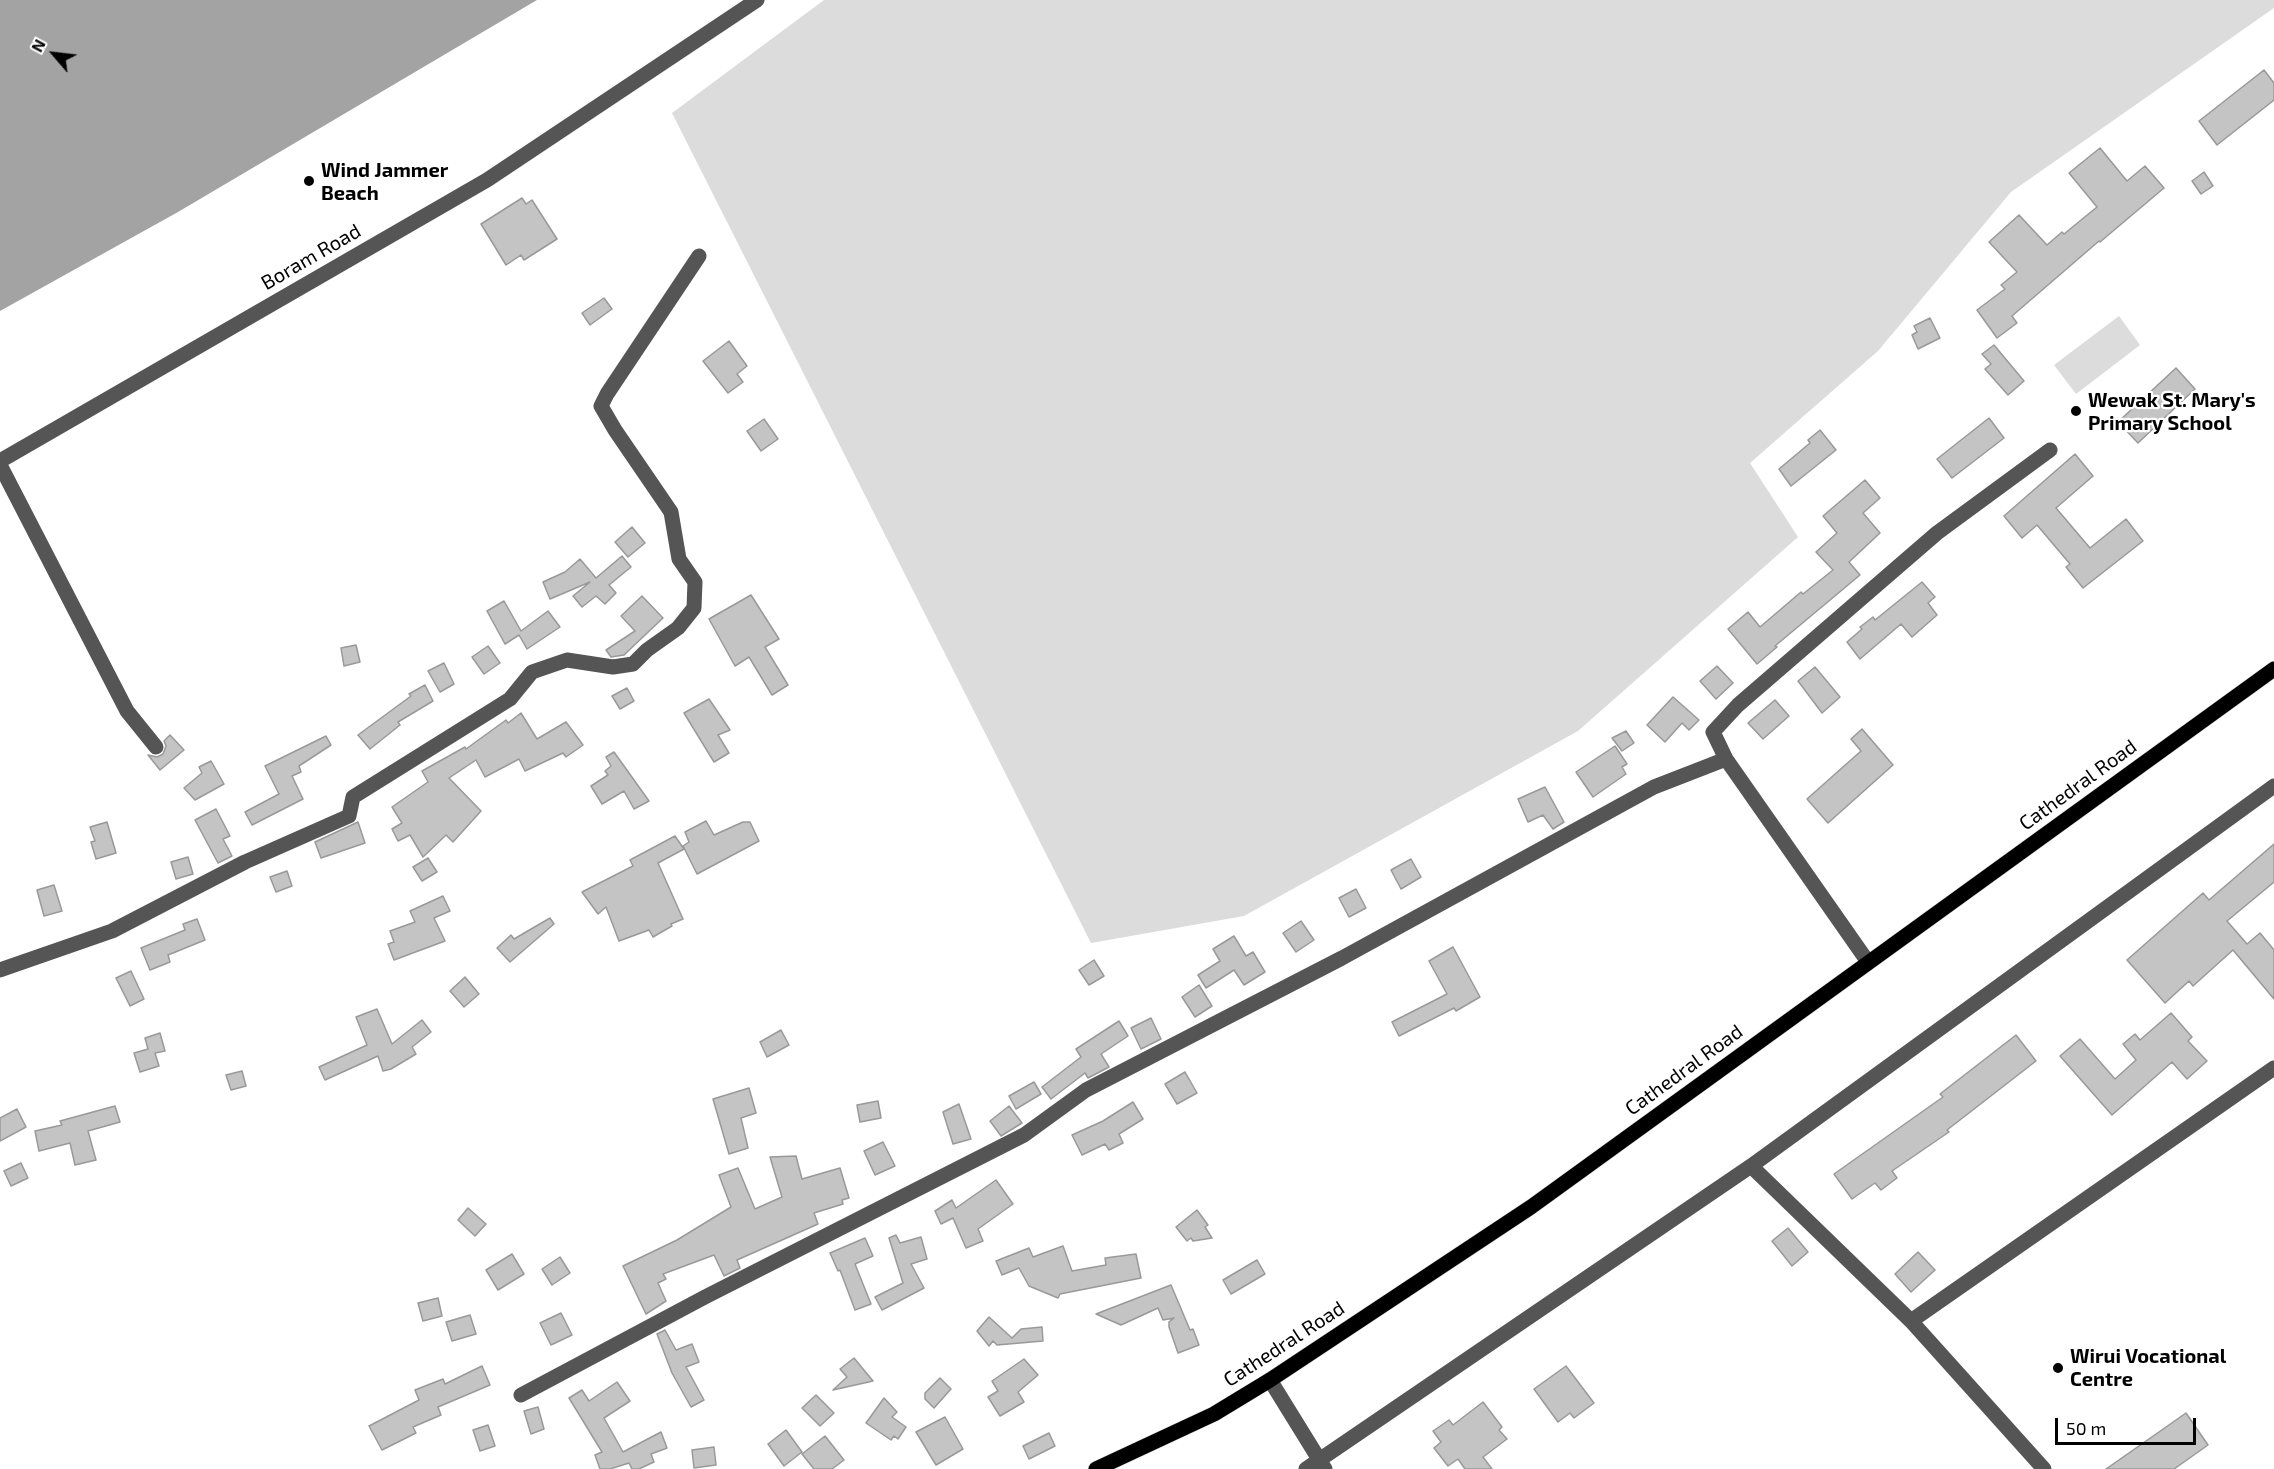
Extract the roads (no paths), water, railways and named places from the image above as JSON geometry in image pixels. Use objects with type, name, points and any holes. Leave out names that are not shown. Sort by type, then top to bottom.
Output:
[{"type":"main road","name":"Cathedral Road","points":[[1096,1469],[1214,1414],[1270,1380],[1531,1207],[2274,669]]},
{"type":"street","name":"Boram Road","points":[[0,463],[487,180],[757,0]]},
{"type":"street","points":[[0,970],[112,931],[245,862],[349,816],[353,797],[510,699],[532,672],[567,660],[613,667],[633,664],[647,650],[678,628],[694,608],[695,582],[679,559],[671,512],[601,406],[699,256]]},
{"type":"street","points":[[1868,962],[1726,759],[1713,732],[1738,705],[1937,533],[2050,450]]},
{"type":"street","points":[[0,463],[127,711],[156,747]]},
{"type":"street","points":[[521,1395],[705,1297],[1024,1135],[1086,1090],[1342,958],[1654,787],[1726,759]]},
{"type":"street","points":[[1270,1380],[1316,1466],[1751,1166],[2274,786]]},
{"type":"street","points":[[1911,1322],[2274,1068]]},
{"type":"street","points":[[1751,1166],[1911,1322],[2044,1469]]},
{"type":"place","name":"Wind Jammer Beach","points":[[309,181]]},
{"type":"place","name":"Wewak St. Mary's Primary School","points":[[2076,411]]},
{"type":"place","name":"Wirui Vocational Centre","points":[[2058,1368]]}]
